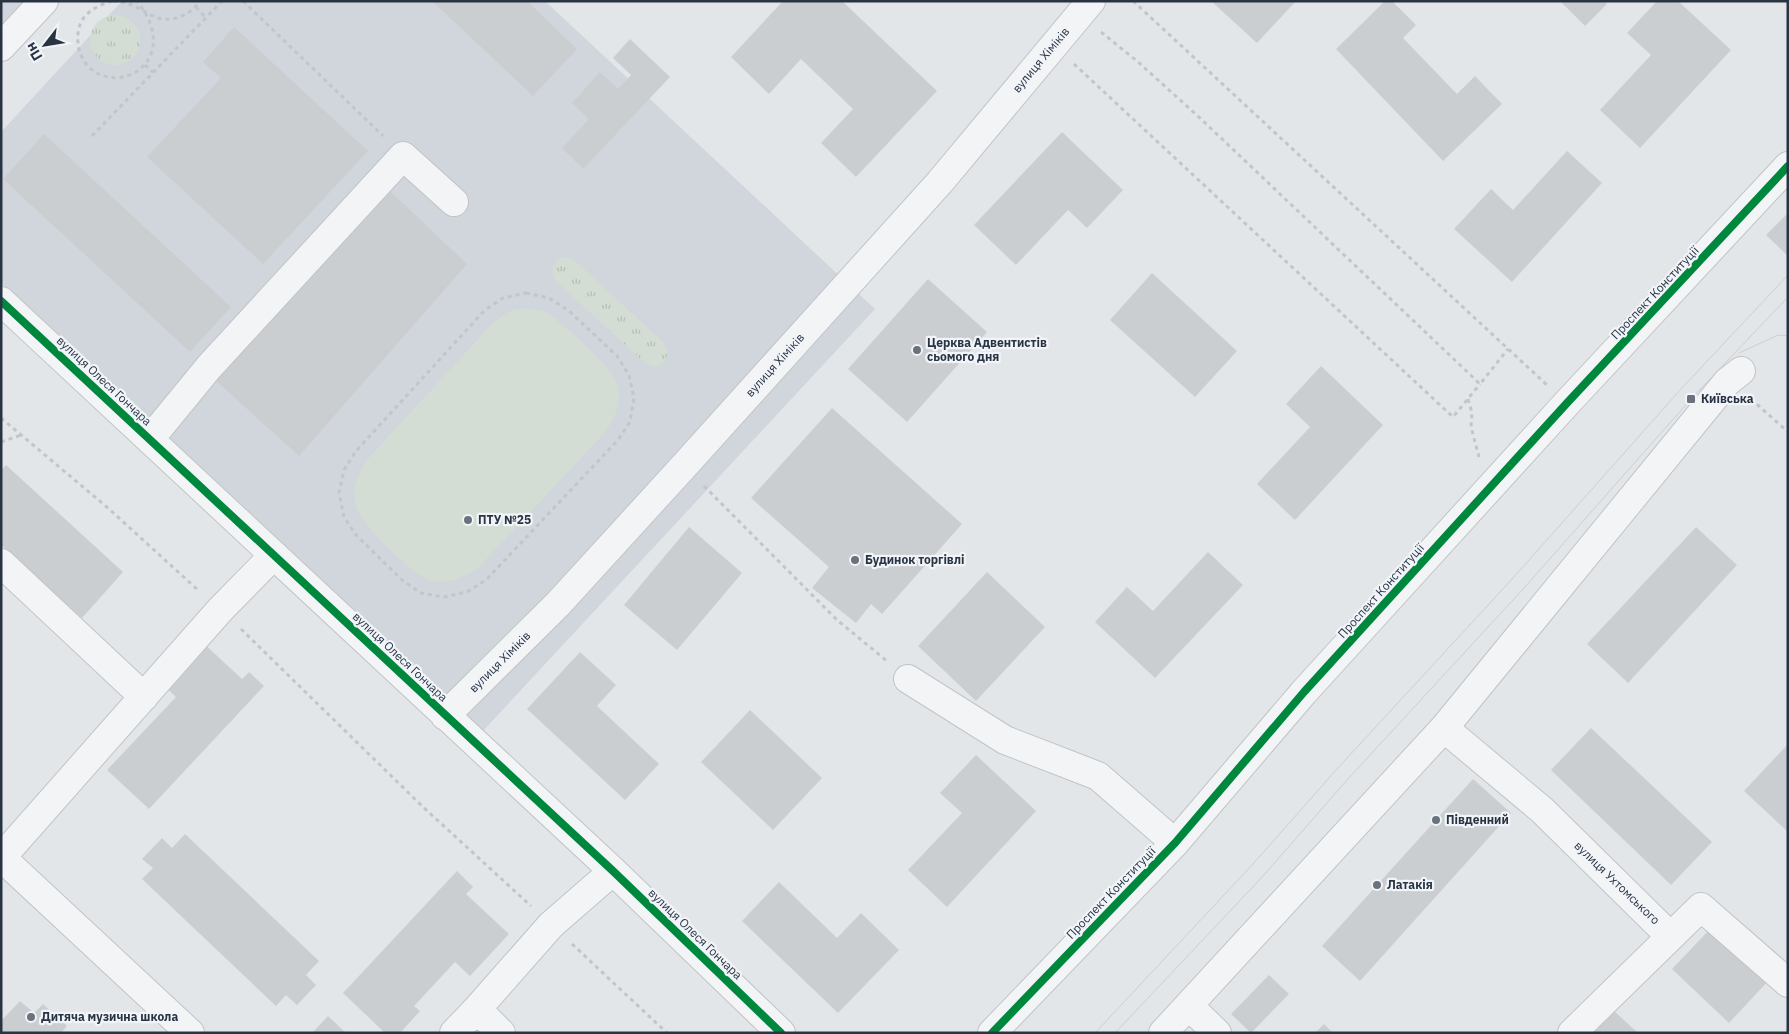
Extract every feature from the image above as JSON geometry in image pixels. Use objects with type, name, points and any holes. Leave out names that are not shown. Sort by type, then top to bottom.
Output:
[{"type":"street","points":[[1,47],[44,1]]},
{"type":"street","name":"вулиця Хіміків","points":[[445,716],[558,604],[684,466],[940,182],[1085,8]]},
{"type":"street","points":[[150,439],[208,367],[403,156],[454,202]]},
{"type":"street","name":"Проспект Конституції","points":[[992,1033],[1175,843],[1304,692],[1567,403],[1788,166]]},
{"type":"street","name":"вулиця Олеся Гончара","points":[[1,301],[613,871],[780,1033]]},
{"type":"street","points":[[1163,1033],[1444,728],[1734,377]]},
{"type":"street","points":[[190,1033],[2,858],[220,610],[274,555]]},
{"type":"street","points":[[1,563],[144,697]]},
{"type":"street","points":[[908,679],[1005,740],[1098,776],[1175,843]]},
{"type":"street","name":"вулиця Ухтомського","points":[[1444,728],[1542,810],[1670,936],[1701,907],[1788,983]]},
{"type":"street","points":[[454,1033],[551,924],[613,871]]},
{"type":"street","points":[[1572,1033],[1670,936]]},
{"type":"street","points":[[1189,1006],[1217,1033]]},
{"type":"street","points":[[477,1009],[502,1033]]},
{"type":"path","points":[[137,1],[145,11],[154,37],[152,51],[145,64],[133,74],[119,78],[104,76],[91,69],[81,57],[77,42],[82,21],[86,14],[98,5],[113,1],[127,3],[145,11],[157,18],[171,20],[185,16],[196,7],[199,1]]},
{"type":"path","points":[[92,136],[222,1]]},
{"type":"path","points":[[243,1],[403,156]]},
{"type":"path","points":[[1133,1],[1567,403]]},
{"type":"path","points":[[196,7],[206,18]]},
{"type":"path","points":[[1085,8],[1137,61],[1201,119],[1480,384]]},
{"type":"path","points":[[1054,45],[1453,417],[1508,349]]},
{"type":"path","points":[[145,64],[154,72]]},
{"type":"path","points":[[526,293],[549,298],[568,310],[617,356],[629,375],[634,398],[630,422],[618,440],[486,580],[467,592],[444,597],[421,593],[402,580],[356,535],[344,517],[339,493],[344,470],[356,451],[484,311],[503,298],[526,293]]},
{"type":"path","points":[[1734,377],[1758,404],[1788,432]]},
{"type":"path","points":[[1468,399],[1472,413],[1471,426],[1475,445],[1483,466],[1482,497]]},
{"type":"path","points":[[1,418],[108,508],[220,610],[422,806],[667,1033]]},
{"type":"path","points":[[1,442],[22,435]]},
{"type":"path","points":[[684,466],[837,620],[908,679]]},
{"type":"shaded area","points":[[1,1],[31,1],[1,34]]},
{"type":"shaded area","name":"ПТУ №25","points":[[122,1],[545,1],[875,309],[483,731],[1,283],[1,132]]},
{"type":"green space","points":[[110,15],[120,15],[133,22],[140,35],[140,45],[133,58],[120,65],[110,65],[101,61],[94,54],[90,45],[90,35],[94,26],[101,19]]},
{"type":"green space","points":[[565,257],[575,261],[664,343],[668,353],[664,363],[654,367],[645,363],[556,281],[553,266],[558,260]]},
{"type":"green space","points":[[526,308],[545,312],[562,324],[612,374],[616,381],[619,395],[613,420],[606,431],[477,569],[465,576],[446,582],[426,579],[399,558],[362,518],[357,509],[354,496],[357,480],[367,460],[494,322],[508,312]]},
{"type":"building","points":[[432,1],[527,1],[577,49],[533,96]]},
{"type":"building","points":[[783,1],[842,1],[937,91],[856,177],[821,143],[853,109],[801,59],[769,94],[731,57]]},
{"type":"building","points":[[1211,1],[1296,1],[1257,43]]},
{"type":"building","points":[[1385,1],[1392,1],[1416,25],[1403,38],[1457,94],[1475,76],[1502,104],[1443,161],[1336,49]]},
{"type":"building","points":[[1560,1],[1604,1],[1607,4],[1585,26]]},
{"type":"building","points":[[1657,1],[1678,1],[1731,50],[1640,148],[1600,110],[1651,55],[1627,33]]},
{"type":"building","points":[[234,27],[368,151],[263,264],[147,157],[221,78],[203,62]]},
{"type":"building","points":[[630,39],[670,77],[583,169],[562,148],[589,119],[572,103],[600,72],[618,89],[631,75],[613,58]]},
{"type":"building","points":[[1062,132],[1123,190],[1087,228],[1068,210],[1016,265],[974,225]]},
{"type":"building","points":[[44,134],[231,307],[190,352],[3,179]]},
{"type":"building","points":[[1567,151],[1602,183],[1512,282],[1454,229],[1491,189],[1513,210]]},
{"type":"building","points":[[390,191],[467,264],[299,456],[215,380]]},
{"type":"building","points":[[1788,213],[1788,256],[1766,235]]},
{"type":"building","points":[[1152,273],[1237,351],[1195,397],[1110,320]]},
{"type":"building","name":"Церква Адвентистів сьомого дня","points":[[928,279],[987,332],[907,422],[848,369]]},
{"type":"building","points":[[1321,366],[1383,425],[1295,520],[1257,484],[1310,427],[1286,404]]},
{"type":"building","points":[[832,408],[962,524],[882,614],[871,604],[856,623],[812,588],[829,567],[751,498]]},
{"type":"building","points":[[6,465],[123,572],[82,618],[1,545],[1,470]]},
{"type":"building","points":[[689,527],[742,573],[677,650],[624,605]]},
{"type":"building","points":[[1696,527],[1737,565],[1628,683],[1587,644]]},
{"type":"building","points":[[1208,552],[1243,585],[1155,678],[1095,622],[1127,587],[1153,611]]},
{"type":"building","points":[[987,572],[1045,627],[976,701],[918,646]]},
{"type":"building","points":[[200,640],[242,679],[249,672],[264,686],[149,809],[107,770],[176,697],[161,683]]},
{"type":"building","points":[[580,652],[616,685],[597,706],[659,764],[625,800],[527,709]]},
{"type":"building","points":[[750,710],[822,778],[773,830],[701,762]]},
{"type":"building","points":[[1591,728],[1712,842],[1671,885],[1551,770]]},
{"type":"building","points":[[1788,744],[1788,832],[1744,791]]},
{"type":"building","points":[[976,755],[1036,811],[947,907],[908,870],[962,813],[940,793]]},
{"type":"building","points":[[1473,779],[1511,813],[1360,981],[1322,946]]},
{"type":"building","points":[[185,834],[319,961],[306,975],[316,985],[297,1005],[286,995],[276,1006],[142,879],[153,868],[142,859],[162,838],[172,848]]},
{"type":"building","points":[[457,871],[473,887],[466,894],[509,934],[470,976],[455,962],[414,1006],[420,1011],[400,1033],[385,1033],[343,993]]},
{"type":"building","points":[[779,882],[837,938],[861,913],[899,950],[838,1013],[742,921]]},
{"type":"building","points":[[1712,927],[1769,980],[1729,1023],[1672,969]]},
{"type":"building","points":[[1269,975],[1289,994],[1251,1033],[1231,1014]]},
{"type":"building","name":"Дитяча музична школа","points":[[20,1001],[34,1013],[43,1004],[67,1026],[61,1033],[1,1033],[1,1021]]},
{"type":"building","points":[[1613,1010],[1638,1033],[1592,1033]]},
{"type":"building","points":[[328,1016],[346,1033],[312,1033]]},
{"type":"building","points":[[1324,1024],[1333,1033],[1315,1033]]},
{"type":"tram line","points":[[1095,1033],[1253,864],[1336,770],[1513,578],[1681,389],[1788,275]]},
{"type":"tram line","points":[[1115,1033],[1264,875],[1347,780],[1524,588],[1691,399],[1788,297]]},
{"type":"tram line","points":[[1739,353],[1778,335],[1788,336]]},
{"type":"cycle path","points":[[992,1033],[1175,843],[1304,692],[1567,403],[1788,166]]},
{"type":"cycle path","points":[[1,301],[613,871],[781,1033]]},
{"type":"place","name":"Церква Адвентистів сьомого дня","points":[[917,350]]},
{"type":"place","name":"Київська","points":[[1691,399]]},
{"type":"place","name":"ПТУ №25","points":[[468,520]]},
{"type":"place","name":"Будинок торгівлі","points":[[855,560]]},
{"type":"place","name":"Південний","points":[[1436,820]]},
{"type":"place","name":"Латакія","points":[[1377,885]]},
{"type":"place","name":"Дитяча музична школа","points":[[31,1017]]}]
